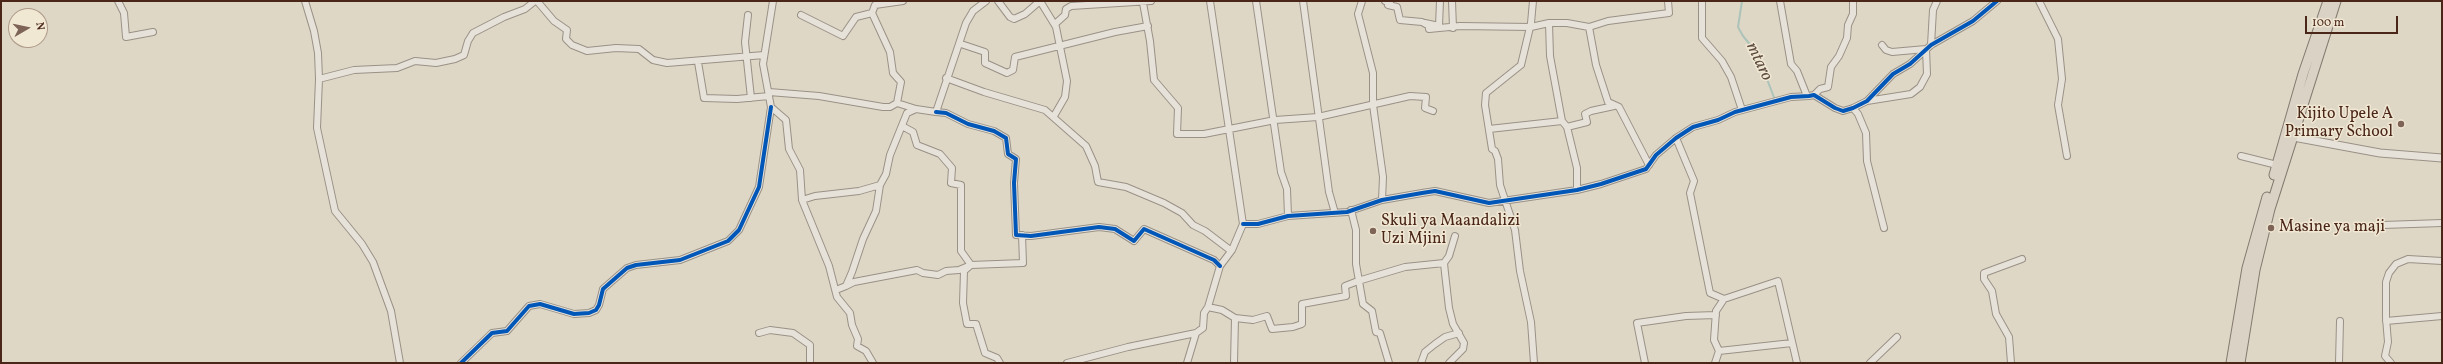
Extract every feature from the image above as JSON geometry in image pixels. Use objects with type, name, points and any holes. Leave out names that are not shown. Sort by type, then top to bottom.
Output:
[{"type":"main road","points":[[2240,363],[2263,235],[2288,136],[2328,1]]},
{"type":"main road","points":[[2231,363],[2247,268],[2277,165],[2336,1]]},
{"type":"street","points":[[118,1],[124,13],[126,37],[153,32]]},
{"type":"street","points":[[305,1],[314,32],[319,79],[317,128],[335,211],[362,244],[373,262],[391,311],[400,363]]},
{"type":"street","points":[[319,79],[354,70],[397,68],[415,61],[436,63],[455,59],[464,55],[468,41],[473,33],[504,17],[525,9],[536,1],[554,21],[567,30],[566,39],[581,49],[639,49],[653,60],[662,62],[698,62],[764,55]]},
{"type":"street","points":[[461,363],[492,333],[508,331],[528,306],[540,304],[574,314],[589,313],[596,310],[599,305],[603,289],[627,268],[636,265],[680,260],[728,241],[739,230],[759,186],[771,107],[764,72],[764,55],[773,15],[773,1]]},
{"type":"street","points":[[698,62],[704,98],[751,98],[769,94],[819,96],[890,107],[897,103],[902,82],[893,73],[890,52],[872,13],[875,5],[903,1]]},
{"type":"street","points":[[936,112],[946,78],[961,44],[966,23],[973,11],[986,1]]},
{"type":"street","points":[[998,1],[1010,17],[1014,19],[1025,14],[1040,1],[1055,24],[1067,81],[1065,96],[1054,116]]},
{"type":"street","points":[[1055,24],[1065,15],[1066,9],[1070,6],[1143,3],[1151,1]]},
{"type":"street","points":[[1067,363],[1128,347],[1196,333],[1203,328],[1204,313],[1208,307],[1220,266],[1243,224],[1210,1]]},
{"type":"street","points":[[1256,1],[1275,120],[1281,172],[1287,189],[1288,216]]},
{"type":"street","points":[[1304,1],[1318,117],[1329,192],[1335,213]]},
{"type":"street","points":[[1362,1],[1358,14],[1374,73],[1373,105],[1383,177],[1382,200]]},
{"type":"street","points":[[1385,1],[1390,2],[1388,5],[1397,7],[1400,20],[1422,22],[1439,26],[1440,1]]},
{"type":"street","points":[[1452,1],[1454,28]]},
{"type":"street","points":[[1533,1],[1530,27],[1521,65],[1486,93],[1492,149],[1495,151],[1498,159],[1500,185],[1515,230],[1520,271],[1531,322],[1534,363]]},
{"type":"street","points":[[1422,22],[1429,26],[1429,29],[1530,27],[1549,23],[1567,23],[1589,28],[1608,21],[1669,13],[1668,1]]},
{"type":"street","points":[[1702,1],[1702,38],[1722,61],[1731,77],[1742,110]]},
{"type":"street","points":[[1780,1],[1787,50],[1791,64],[1797,71],[1811,96],[1843,111],[1867,101],[1911,94],[1920,88],[1927,74],[1926,49]]},
{"type":"street","points":[[1243,224],[1258,224],[1288,216],[1335,213],[1351,210],[1382,200],[1435,191],[1476,202],[1506,201],[1577,190],[1646,169],[1656,155],[1676,138],[1693,127],[1718,120],[1742,110],[1791,98],[1811,96],[1820,89],[1828,87],[1831,67],[1839,56],[1847,38],[1848,25],[1853,14],[1853,1]]},
{"type":"street","points":[[1931,45],[1933,10],[1937,1]]},
{"type":"street","points":[[1867,101],[1893,74],[1910,64],[1931,45],[1973,20],[1997,1]]},
{"type":"street","points":[[2039,1],[2058,39],[2062,79],[2058,105],[2067,156]]},
{"type":"street","points":[[1143,3],[1148,26],[1154,80],[1178,108],[1177,134],[1204,134],[1275,120],[1318,117],[1410,96],[1426,97],[1425,108],[1433,111]]},
{"type":"street","points":[[800,15],[843,36],[856,17],[872,13]]},
{"type":"street","points":[[748,15],[745,42],[751,98]]},
{"type":"street","points":[[1549,23],[1550,56],[1562,121],[1567,127],[1577,168],[1577,190]]},
{"type":"street","points":[[961,44],[985,52],[985,62],[1007,73],[1013,70],[1015,57],[1061,47],[1084,39],[1148,26]]},
{"type":"street","points":[[1589,28],[1596,65],[1608,102],[1619,107],[1649,165]]},
{"type":"street","points":[[1882,45],[1886,50],[1892,52],[1926,49]]},
{"type":"street","points":[[946,78],[1007,99],[1040,107],[1054,116],[1086,146],[1095,166],[1098,182],[1126,188],[1164,202],[1182,213],[1193,225],[1205,231],[1230,250]]},
{"type":"street","points":[[897,103],[916,109],[946,113],[968,124],[994,131],[1006,138],[1007,152],[1016,159],[1014,183],[1016,235],[1099,227],[1115,229],[1134,241],[1144,229],[1214,260],[1220,266]]},
{"type":"street","points":[[1567,127],[1587,122],[1586,114],[1591,111],[1614,106]]},
{"type":"street","points":[[771,107],[786,120],[789,149],[800,170],[802,200],[829,266],[837,297],[850,314],[858,339],[857,346],[866,350],[872,363]]},
{"type":"street","points":[[1853,108],[1858,114],[1866,133],[1868,161],[1884,228]]},
{"type":"street","points":[[846,286],[876,211],[880,185],[886,174],[890,155],[907,113],[916,109]]},
{"type":"street","points":[[1489,130],[1562,121]]},
{"type":"street","points":[[902,126],[913,132],[917,145],[940,154],[952,168],[951,183],[961,184],[961,251],[971,266]]},
{"type":"street","points":[[2288,136],[2380,153],[2442,158]]},
{"type":"street","points":[[1676,138],[1694,181],[1690,193],[1710,293],[1724,299],[1778,281],[1797,363]]},
{"type":"street","points":[[2241,156],[2277,165]]},
{"type":"street","points":[[802,200],[815,196],[859,191],[880,185]]},
{"type":"street","points":[[1351,210],[1356,230],[1358,281],[1363,304],[1372,311],[1376,332],[1380,333],[1389,363]]},
{"type":"street","points":[[2383,225],[2442,223]]},
{"type":"street","points":[[836,290],[854,282],[917,270],[938,275],[946,271],[971,266],[1023,263],[1022,235]]},
{"type":"street","points":[[1208,307],[1222,310],[1235,318],[1253,320],[1267,316],[1272,329],[1293,327],[1302,324],[1302,304],[1339,299],[1346,296],[1345,286],[1405,267],[1444,262],[1449,256],[1455,236]]},
{"type":"street","points":[[2011,363],[2008,337],[1996,314],[1992,291],[1984,279],[1984,273],[2022,259]]},
{"type":"street","points":[[2391,363],[2385,356],[2388,342],[2386,321],[2386,282],[2392,269],[2408,259],[2442,261]]},
{"type":"street","points":[[1444,262],[1449,308],[1464,343],[1463,349],[1449,363]]},
{"type":"street","points":[[971,266],[964,271],[963,303],[967,324],[976,324],[986,353],[997,358],[1000,363]]},
{"type":"street","points":[[1715,363],[1719,351],[1714,340],[1716,315],[1724,299]]},
{"type":"street","points":[[1645,363],[1637,323],[1686,316],[1716,315]]},
{"type":"street","points":[[2386,321],[2442,316]]},
{"type":"street","points":[[1234,363],[1235,318]]},
{"type":"street","points":[[2338,363],[2340,321]]},
{"type":"street","points":[[759,333],[770,330],[793,333],[810,345],[810,363]]},
{"type":"street","points":[[1187,363],[1196,333]]},
{"type":"street","points":[[1421,363],[1425,352],[1435,344],[1445,337],[1459,333]]},
{"type":"street","points":[[1870,363],[1897,337]]},
{"type":"street","points":[[1719,351],[1792,343]]},
{"type":"waterway","name":"mtaro","points":[[1742,1],[1738,27],[1743,36],[1757,53],[1775,100]]},
{"type":"cycle path","points":[[1243,224],[1258,224],[1288,216],[1347,212],[1382,200],[1435,191],[1489,203],[1577,190],[1601,184],[1646,169],[1656,155],[1676,138],[1693,127],[1718,120],[1735,112],[1791,97],[1814,95],[1835,108],[1843,111],[1853,108],[1867,101],[1893,74],[1910,64],[1931,45],[1973,21],[1997,1]]},
{"type":"cycle path","points":[[461,363],[492,333],[507,331],[529,306],[540,304],[574,314],[589,313],[596,310],[599,305],[603,289],[627,268],[636,265],[680,260],[728,241],[739,230],[759,187],[771,107]]},
{"type":"cycle path","points":[[936,112],[946,113],[968,124],[994,131],[1006,138],[1008,154],[1016,159],[1014,183],[1016,235],[1031,236],[1099,227],[1115,229],[1134,241],[1144,229],[1214,260],[1220,266]]},
{"type":"place","name":"Kijito Upele A Primary School","points":[[2401,124]]},
{"type":"place","name":"Masine ya maji","points":[[2271,228]]},
{"type":"place","name":"Skuli ya Maandalizi Uzi Mjini","points":[[1373,231]]}]
